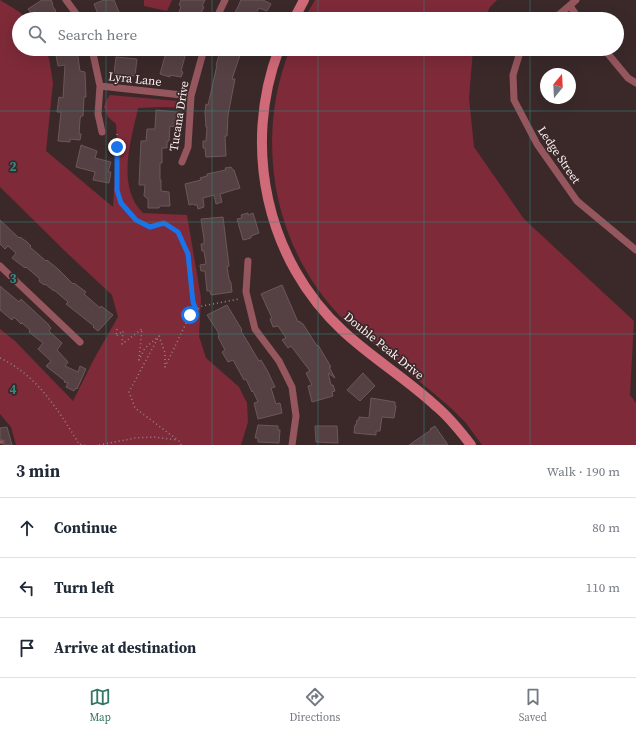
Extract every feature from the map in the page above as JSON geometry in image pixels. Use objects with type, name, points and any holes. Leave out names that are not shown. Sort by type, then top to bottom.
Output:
[{"type":"street","points":[[66,0],[75,12]]},
{"type":"street","points":[[219,12],[225,0]]},
{"type":"street","points":[[298,12],[304,0]]},
{"type":"street","points":[[563,12],[576,0]]},
{"type":"street","points":[[570,6],[574,12]]},
{"type":"street","points":[[94,56],[100,86],[98,114],[102,132]]},
{"type":"street","name":"Tucana Drive","points":[[182,162],[188,146],[191,96],[202,56]]},
{"type":"street","name":"Double Peak Drive","points":[[277,56],[268,86],[263,119],[262,151],[268,198],[276,229],[287,256],[311,294],[341,329],[438,407],[472,445]]},
{"type":"street","name":"Ledge Street","points":[[519,56],[513,75],[514,100],[537,144],[577,201],[636,250]]},
{"type":"street","points":[[610,56],[628,78],[636,83]]},
{"type":"street","name":"Lyra Lane","points":[[100,86],[191,96]]},
{"type":"street","points":[[248,261],[246,292],[255,329],[279,361],[292,387],[296,416],[292,445]]},
{"type":"street","points":[[0,266],[80,342]]},
{"type":"path","points":[[117,134],[117,190],[121,203],[136,220],[150,227],[164,223],[178,232],[188,254],[193,302],[196,310]]},
{"type":"path","points":[[159,336],[165,353],[165,367],[190,315],[202,306],[239,298]]},
{"type":"path","points":[[117,329],[116,336],[123,331],[122,344],[142,329],[139,360],[146,348],[159,336]]},
{"type":"path","points":[[159,336],[129,392],[135,408],[179,441],[181,445]]},
{"type":"path","points":[[0,358],[9,362],[34,382],[55,406],[79,444],[85,445]]},
{"type":"path","points":[[99,445],[135,438],[154,437],[179,441]]},
{"type":"shaded area","points":[[0,0],[19,12],[12,12],[12,56],[48,56],[49,58],[53,83],[46,151],[113,207],[117,138],[116,124],[108,117],[104,107],[107,99],[110,95],[178,101],[184,108],[138,108],[129,149],[128,177],[130,190],[135,202],[143,213],[187,215],[201,298],[199,336],[206,358],[239,387],[247,403],[248,422],[241,445],[16,445],[11,427],[0,414],[0,329],[15,341],[73,401],[94,359],[118,317],[112,295],[0,187]]},
{"type":"shaded area","points":[[144,0],[172,0],[167,11],[144,6]]},
{"type":"shaded area","points":[[315,0],[497,0],[488,12],[308,12]]},
{"type":"shaded area","points":[[288,56],[472,56],[469,98],[474,147],[524,219],[634,321],[630,395],[636,403],[636,445],[482,445],[466,423],[452,409],[340,316],[317,288],[299,257],[285,224],[276,190],[272,155],[273,119],[279,83]]},
{"type":"building","points":[[42,0],[51,0],[56,11],[30,12],[28,9]]},
{"type":"building","points":[[104,0],[114,0],[119,12],[97,12],[94,4]]},
{"type":"building","points":[[181,0],[205,0],[202,12],[179,12],[181,7],[179,5]]},
{"type":"building","points":[[241,0],[263,0],[271,4],[267,11],[259,8],[257,12],[235,12]]},
{"type":"building","points":[[56,56],[78,56],[80,71],[85,72],[86,97],[84,97],[83,116],[81,116],[80,119],[80,140],[70,139],[70,142],[58,141],[61,112],[57,112],[59,97],[63,98],[65,65],[58,66]]},
{"type":"building","points":[[165,56],[185,56],[181,77],[170,75],[170,77],[160,74]]},
{"type":"building","points":[[219,56],[240,56],[232,79],[235,79],[228,115],[227,136],[225,136],[226,156],[206,157],[205,148],[203,148],[203,141],[206,141],[207,127],[205,112],[206,104],[208,105]]},
{"type":"building","points":[[116,57],[137,59],[135,76],[114,74]]},
{"type":"building","points":[[156,110],[178,112],[178,119],[176,119],[175,127],[170,126],[169,141],[167,141],[167,148],[162,148],[162,163],[160,163],[161,191],[169,192],[170,206],[148,208],[148,199],[144,196],[145,185],[139,185],[141,141],[146,141],[147,129],[155,129]]},
{"type":"building","points":[[81,145],[97,151],[95,158],[111,162],[108,172],[111,172],[109,183],[93,180],[95,172],[76,167]]},
{"type":"building","points":[[231,167],[234,170],[240,188],[220,194],[222,202],[216,204],[214,195],[203,198],[204,207],[198,209],[197,205],[189,205],[185,184],[201,180],[200,178],[207,176],[207,174],[226,170],[225,168]]},
{"type":"building","points":[[248,213],[248,215],[253,213],[259,233],[251,236],[251,238],[243,240],[237,219],[242,218],[241,215]]},
{"type":"building","points":[[223,217],[229,266],[227,267],[232,292],[211,295],[210,291],[207,291],[205,271],[201,271],[200,265],[206,264],[204,251],[202,251],[201,244],[204,244],[204,239],[201,219]]},
{"type":"building","points":[[0,220],[19,238],[20,237],[27,242],[31,246],[30,247],[46,261],[47,260],[58,269],[73,284],[74,283],[86,292],[84,294],[100,308],[101,306],[113,315],[98,331],[93,327],[94,326],[66,304],[68,302],[54,290],[45,284],[44,285],[39,281],[40,279],[26,267],[25,268],[12,258],[16,253],[8,246],[5,249],[0,244]]},
{"type":"building","points":[[282,285],[298,322],[299,321],[303,324],[331,367],[329,367],[335,378],[328,373],[331,385],[333,385],[335,391],[332,392],[333,396],[312,402],[308,386],[312,385],[306,373],[310,371],[291,346],[288,348],[282,340],[286,338],[278,326],[273,327],[270,319],[272,318],[261,294]]},
{"type":"building","points":[[0,286],[19,302],[21,299],[49,325],[51,328],[49,331],[62,343],[57,350],[68,362],[65,366],[78,372],[80,366],[86,369],[77,389],[76,388],[74,391],[66,387],[68,383],[64,382],[65,381],[46,366],[51,361],[38,349],[43,343],[29,332],[30,330],[22,323],[21,324],[14,317],[12,320],[0,310]]},
{"type":"building","points":[[227,305],[259,361],[261,360],[268,372],[275,387],[271,388],[276,404],[280,403],[282,413],[258,419],[254,403],[258,402],[253,391],[252,392],[246,379],[244,380],[233,360],[228,362],[222,352],[225,350],[218,337],[218,332],[207,315]]},
{"type":"building","points":[[363,373],[375,386],[360,401],[347,390]]},
{"type":"building","points":[[371,398],[395,402],[396,406],[394,418],[382,417],[380,431],[376,431],[376,435],[354,433],[355,425],[357,420],[359,420],[359,417],[369,418]]},
{"type":"building","points":[[258,425],[278,426],[278,430],[280,430],[279,443],[258,442],[258,438],[255,438]]},
{"type":"building","points":[[315,426],[337,426],[338,443],[316,442]]},
{"type":"building","points":[[435,426],[448,445],[409,445],[431,430],[430,429]]},
{"type":"building","points":[[7,427],[12,445],[3,445],[5,441],[0,439],[0,428]]},
{"type":"route","points":[[117,147],[117,190],[121,203],[136,220],[150,227],[164,223],[178,232],[188,254],[193,302],[196,310],[190,315]]}]
